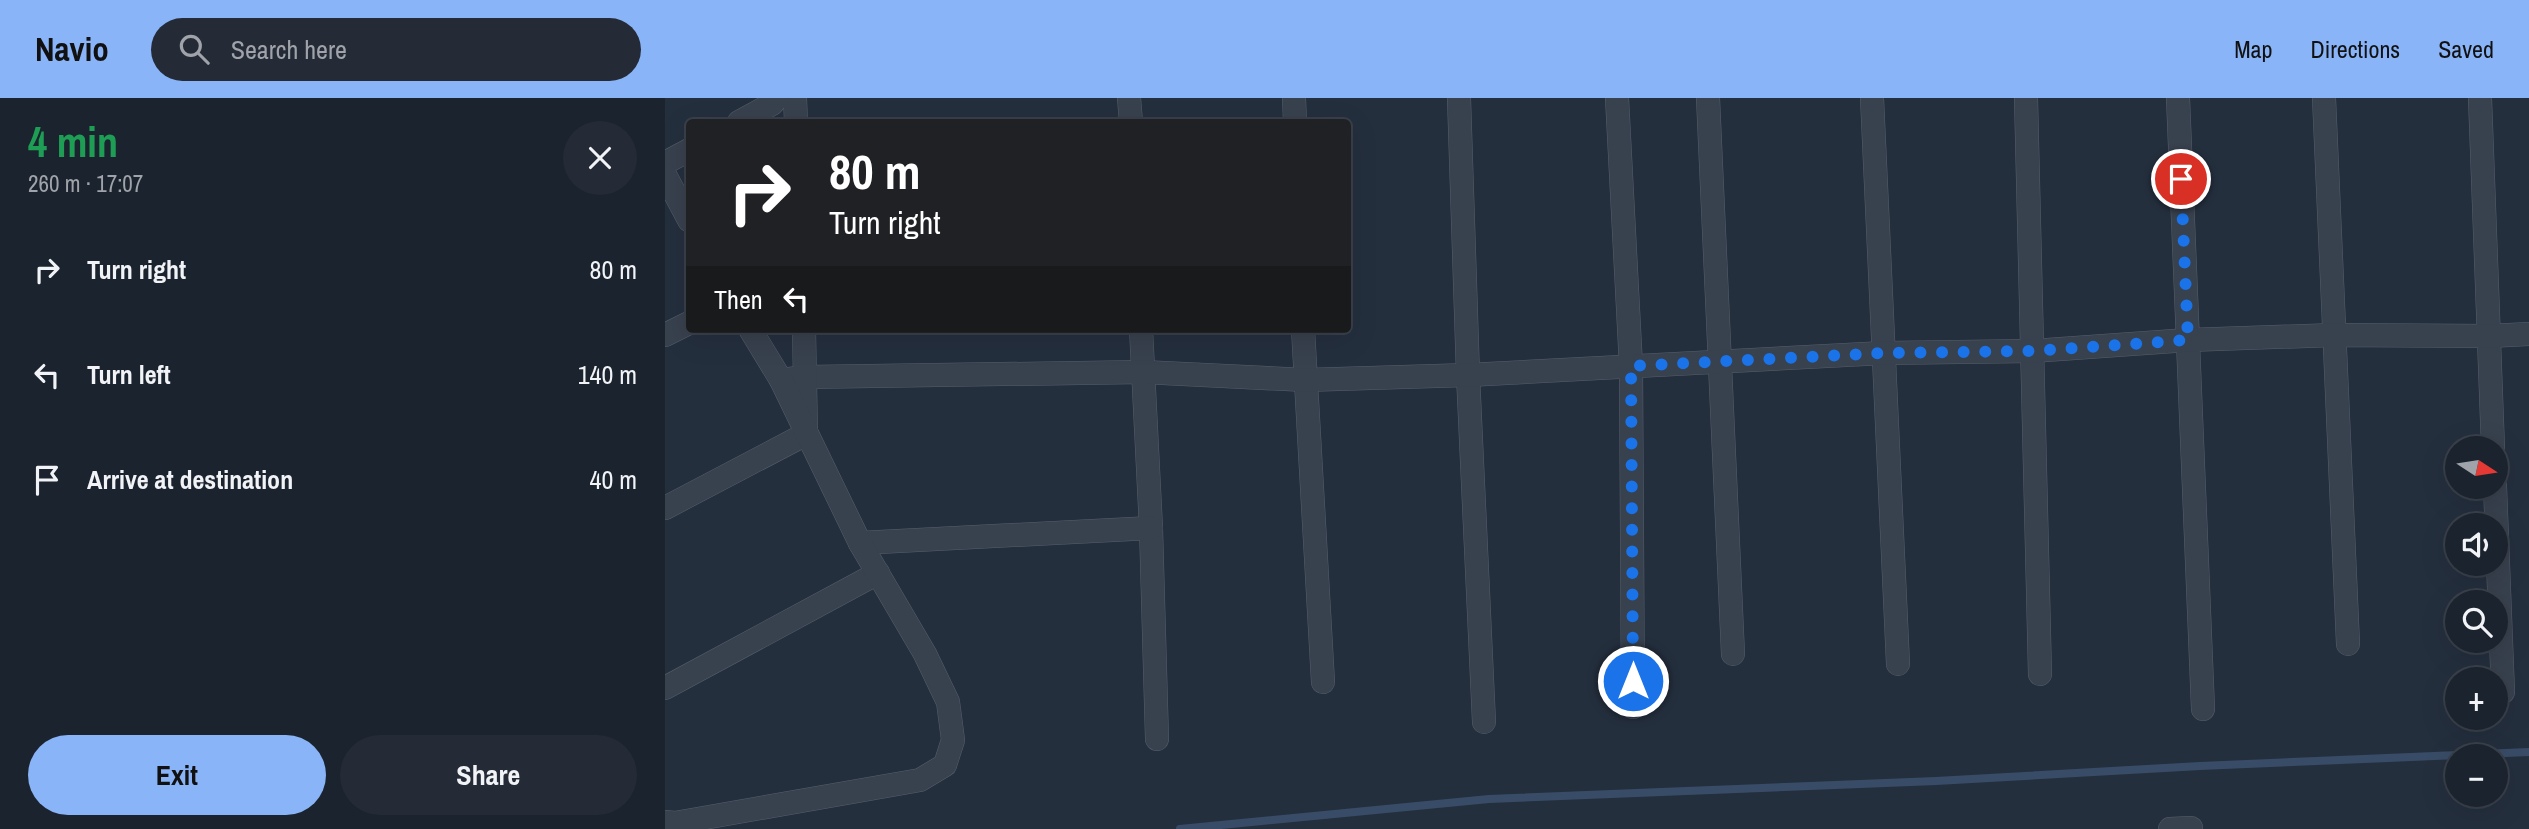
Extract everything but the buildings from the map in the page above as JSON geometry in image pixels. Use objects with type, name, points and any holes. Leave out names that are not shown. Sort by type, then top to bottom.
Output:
[{"type":"street","points":[[744,119],[772,104],[777,98]]},
{"type":"street","points":[[795,98],[796,119]]},
{"type":"street","points":[[1129,98],[1131,119]]},
{"type":"street","points":[[1294,98],[1295,119]]},
{"type":"street","points":[[1459,98],[1484,722]]},
{"type":"street","points":[[1618,98],[1631,366],[1633,708]]},
{"type":"street","points":[[1708,98],[1734,654]]},
{"type":"street","points":[[1872,98],[1898,664]]},
{"type":"street","points":[[2026,98],[2040,674]]},
{"type":"street","points":[[2178,98],[2203,709]]},
{"type":"street","points":[[2324,98],[2348,644]]},
{"type":"street","points":[[2480,98],[2493,436]]},
{"type":"street","points":[[665,163],[686,152]]},
{"type":"street","points":[[665,174],[686,214]]},
{"type":"street","points":[[665,335],[686,324]]},
{"type":"street","points":[[665,822],[675,823],[920,780],[945,765],[953,740],[948,702],[925,654],[860,543],[781,380],[752,333]]},
{"type":"street","points":[[804,333],[806,434]]},
{"type":"street","points":[[1141,333],[1151,528],[1157,739]]},
{"type":"street","points":[[1303,333],[1323,682]]},
{"type":"street","points":[[781,380],[806,377],[1143,372],[1305,380],[1468,375],[1884,353],[2032,351],[2188,340],[2334,335],[2529,334]]},
{"type":"street","points":[[665,508],[806,434]]},
{"type":"street","points":[[2496,499],[2502,667]]},
{"type":"street","points":[[860,543],[1151,528]]},
{"type":"street","points":[[665,688],[878,573]]},
{"type":"waterway","points":[[1180,829],[1489,799],[1936,781],[2529,752]]},
{"type":"route","points":[[1633,681],[1631,366],[1884,353],[2032,351],[2188,340],[2181,179]]}]
